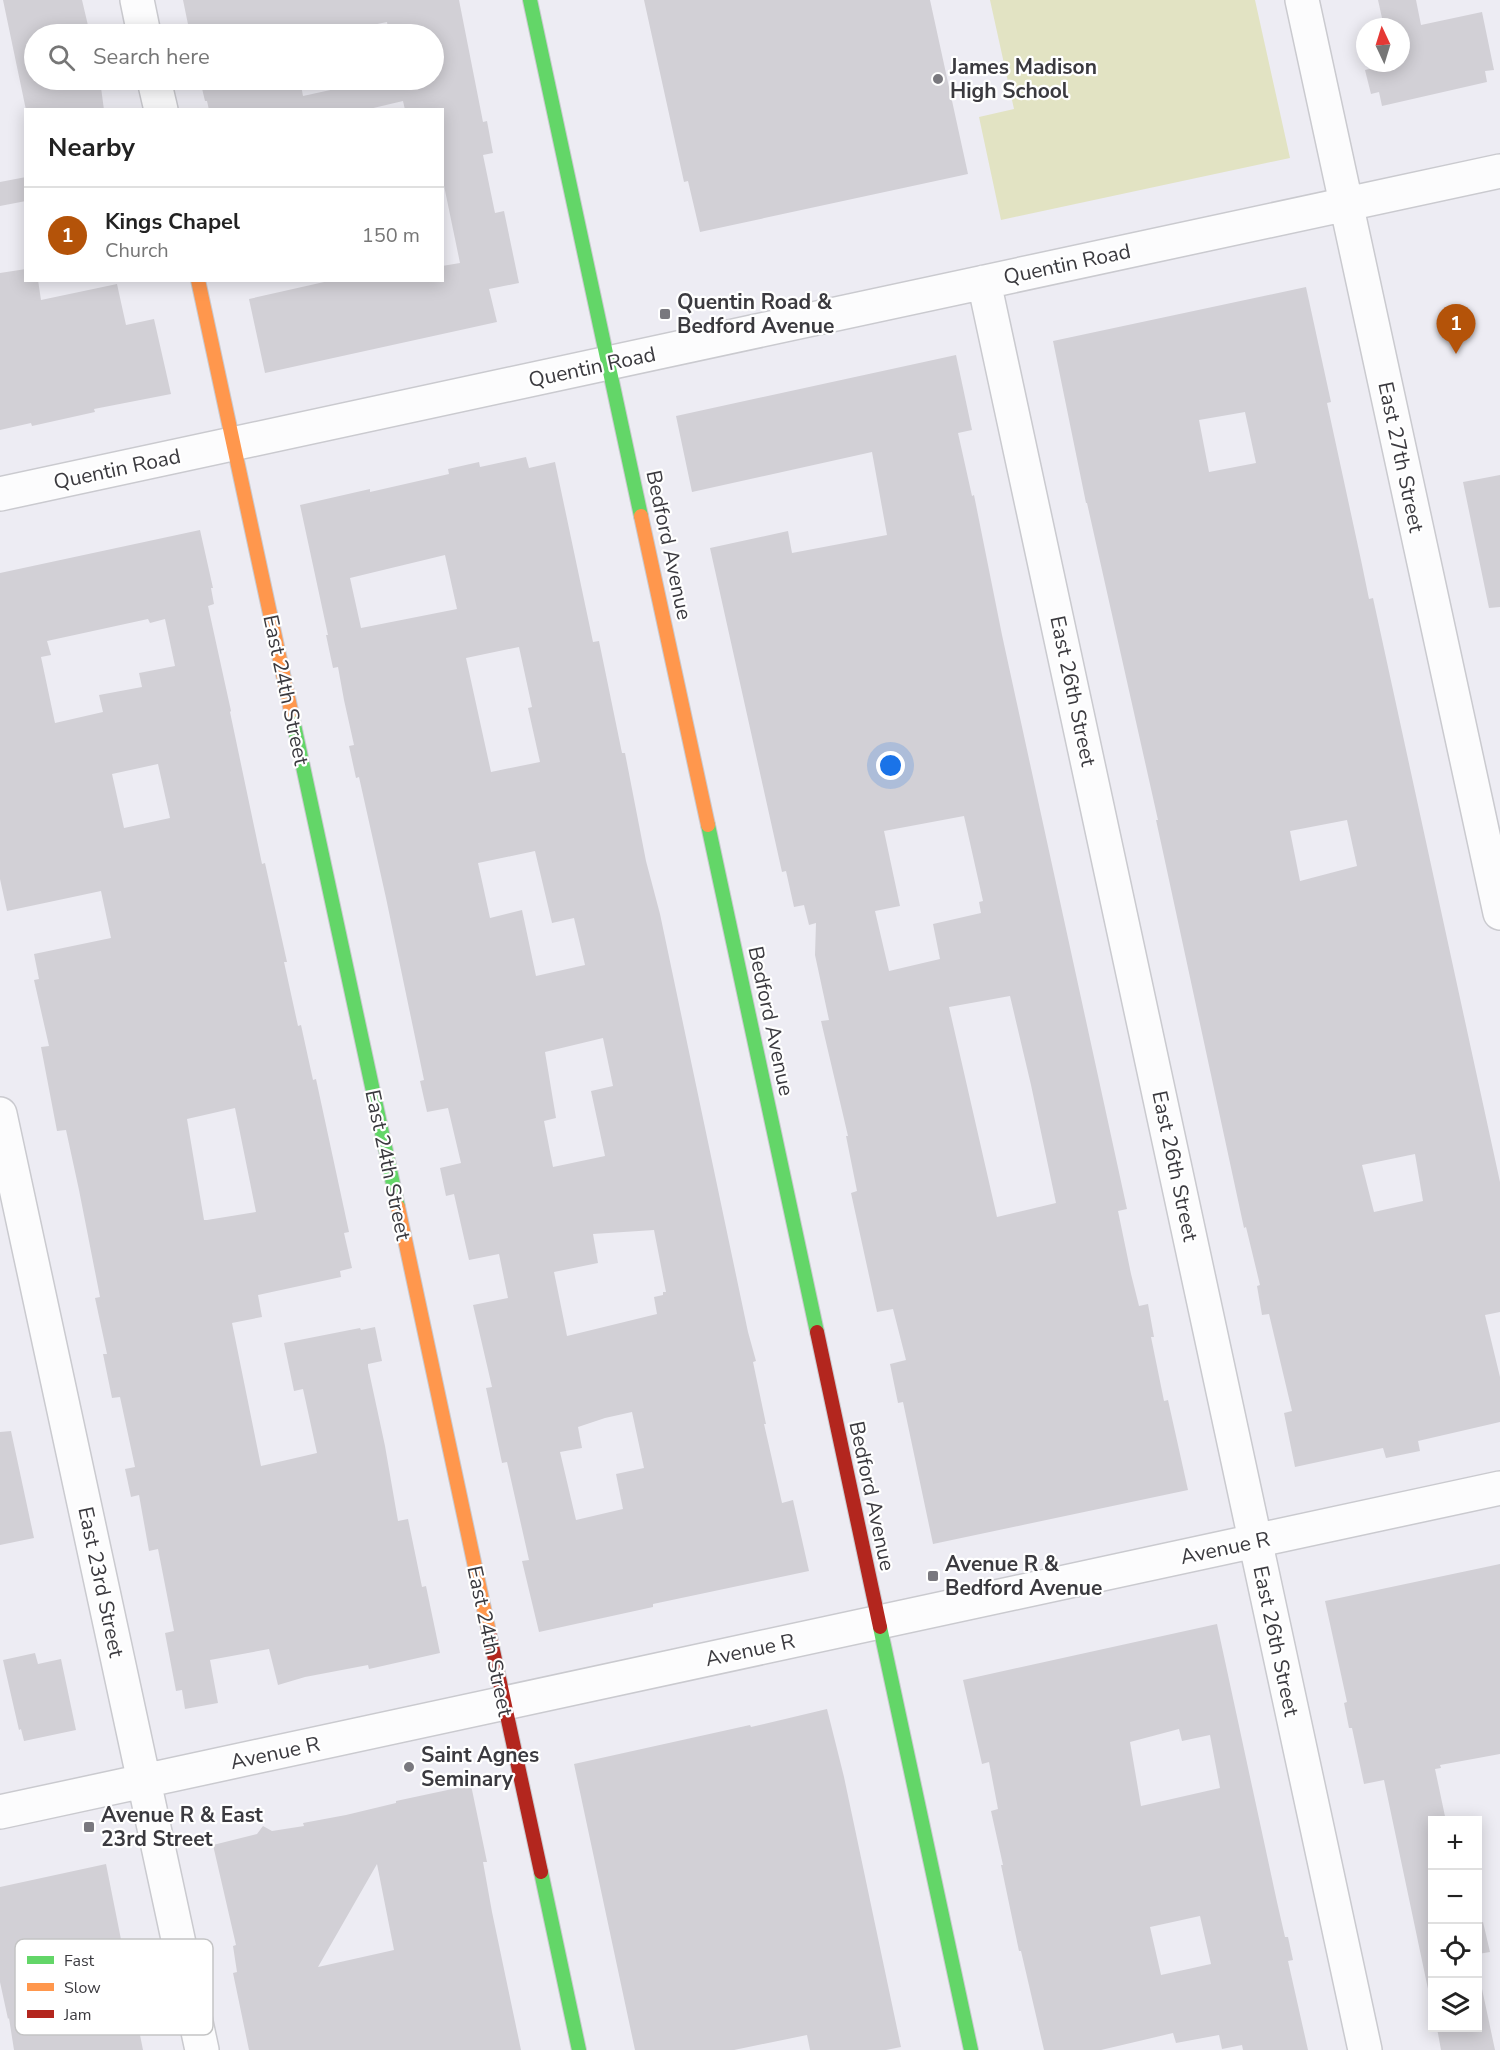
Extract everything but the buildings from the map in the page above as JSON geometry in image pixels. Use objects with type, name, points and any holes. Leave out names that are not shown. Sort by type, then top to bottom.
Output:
[{"type":"main road","name":"Bedford Avenue","points":[[530,0],[971,2050]]},
{"type":"main road","name":"East 24th Street","points":[[198,282],[579,2050]]},
{"type":"street","points":[[137,0],[142,24]]},
{"type":"street","name":"East 27th Street","points":[[1302,0],[1500,913]]},
{"type":"street","points":[[156,90],[161,108]]},
{"type":"street","name":"Quentin Road","points":[[0,494],[1500,171]]},
{"type":"street","name":"East 26th Street","points":[[984,282],[1365,2050]]},
{"type":"street","name":"East 23rd Street","points":[[0,1114],[178,1939]]},
{"type":"street","name":"Avenue R","points":[[0,1812],[1500,1488]]},
{"type":"street","name":"East 23rd Street","points":[[199,2035],[202,2050]]},
{"type":"green space","points":[[990,0],[1255,0],[1290,158],[1001,220],[979,117],[1014,109]]},
{"type":"traffic: fast","points":[[530,0],[641,516]]},
{"type":"traffic: fast","points":[[291,711],[398,1207]]},
{"type":"traffic: fast","points":[[708,825],[817,1332]]},
{"type":"traffic: fast","points":[[880,1627],[971,2050]]},
{"type":"traffic: fast","points":[[541,1872],[579,2050]]},
{"type":"traffic: slow","points":[[198,282],[291,711]]},
{"type":"traffic: slow","points":[[641,516],[708,825]]},
{"type":"traffic: slow","points":[[398,1207],[489,1632]]},
{"type":"traffic: jam","points":[[817,1332],[880,1627]]},
{"type":"traffic: jam","points":[[489,1632],[541,1872]]},
{"type":"place","name":"James Madison High School","points":[[938,79]]},
{"type":"place","name":"Quentin Road & Bedford Avenue","points":[[665,314]]},
{"type":"place","name":"Kings Chapel","points":[[1456,354]]},
{"type":"place","name":"Avenue R & Bedford Avenue","points":[[933,1576]]},
{"type":"place","name":"Saint Agnes Seminary","points":[[409,1767]]},
{"type":"place","name":"Avenue R & East 23rd Street","points":[[89,1827]]}]
